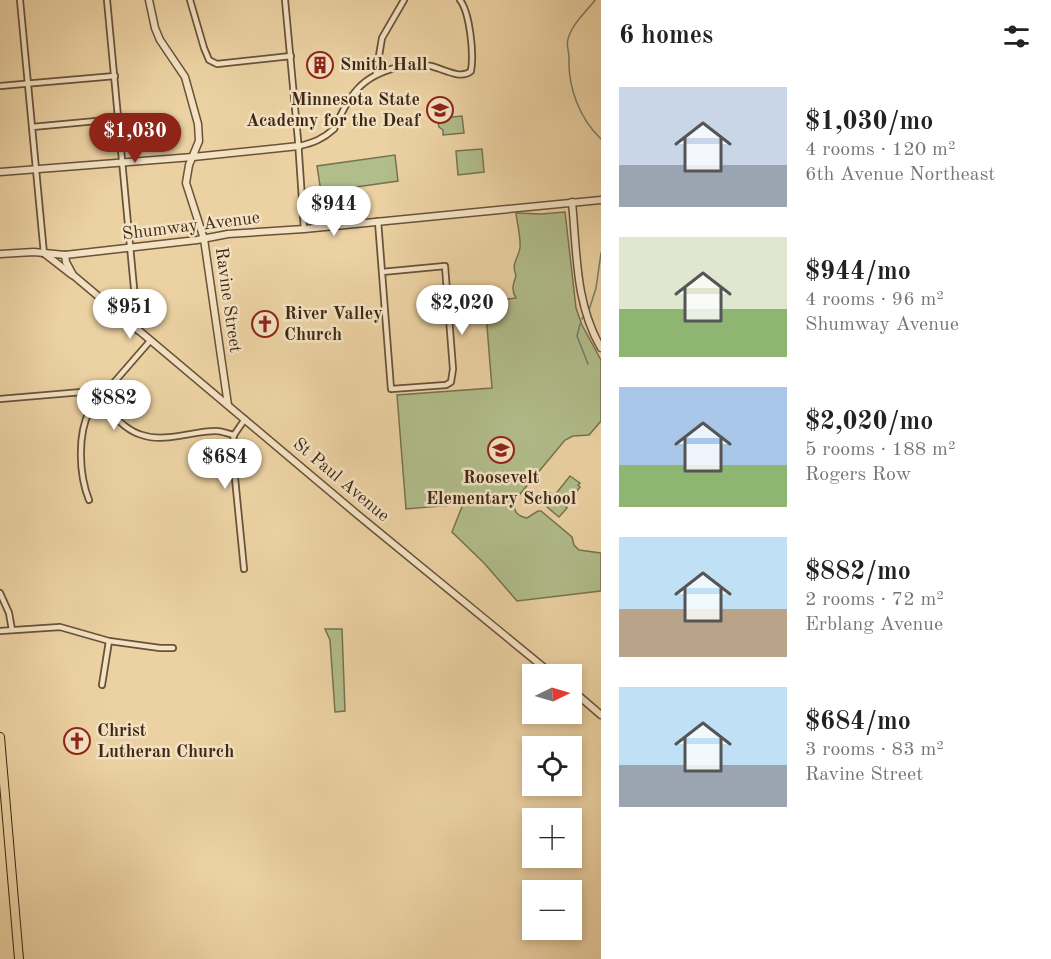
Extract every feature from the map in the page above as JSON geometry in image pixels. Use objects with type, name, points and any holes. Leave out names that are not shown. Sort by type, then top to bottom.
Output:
[{"type":"main road","points":[[0,737],[20,959]]},
{"type":"street","points":[[20,0],[44,254],[65,272],[73,275]]},
{"type":"street","points":[[107,0],[138,331]]},
{"type":"street","name":"Ravine Street","points":[[149,0],[160,40],[185,77],[195,108],[200,141],[186,174],[186,183],[204,239],[228,405]]},
{"type":"street","points":[[189,0],[209,60],[217,64],[291,56]]},
{"type":"street","points":[[285,0],[299,146],[304,229]]},
{"type":"street","points":[[376,74],[382,38],[404,0]]},
{"type":"street","points":[[0,172],[193,157],[310,144],[334,129],[356,90],[376,74],[409,65],[429,66],[461,75],[471,71],[472,52],[468,25],[465,8],[460,0]]},
{"type":"street","points":[[379,60],[388,70]]},
{"type":"street","points":[[0,86],[114,76]]},
{"type":"street","points":[[32,127],[118,119]]},
{"type":"street","name":"Shumway Avenue","points":[[0,254],[34,252],[65,255],[204,239],[228,234],[304,229],[601,200]]},
{"type":"street","points":[[572,202],[579,292],[588,322],[601,348]]},
{"type":"street","points":[[378,220],[382,272],[391,389],[446,385],[451,382],[453,369],[445,266],[382,272]]},
{"type":"street","name":"St Paul Avenue","points":[[65,255],[73,275],[138,331],[540,664]]},
{"type":"street","points":[[89,500],[80,441],[85,420],[97,402],[150,341]]},
{"type":"street","points":[[0,399],[77,392],[90,395],[123,424],[140,435],[160,437],[217,431],[234,435]]},
{"type":"street","points":[[244,569],[232,448],[234,435],[245,419]]},
{"type":"street","points":[[0,592],[9,613],[12,630]]},
{"type":"street","points":[[0,631],[60,627],[109,641],[173,648]]},
{"type":"street","points":[[102,685],[109,641]]},
{"type":"street","points":[[582,699],[601,715]]},
{"type":"green space","points":[[462,116],[464,133],[443,135],[438,122],[442,118]]},
{"type":"green space","points":[[482,149],[484,172],[458,175],[456,151]]},
{"type":"green space","points":[[395,155],[398,181],[321,192],[317,166]]},
{"type":"green space","name":"Roosevelt Elementary School","points":[[565,212],[576,308],[582,325],[601,360],[601,421],[589,435],[573,436],[565,440],[516,499],[514,506],[520,516],[527,518],[541,511],[572,537],[574,545],[579,550],[601,553],[601,591],[517,601],[484,563],[452,532],[463,504],[406,509],[397,395],[492,388],[485,302],[516,298],[513,290],[516,276],[514,267],[520,244],[516,213]]},
{"type":"green space","points":[[570,476],[580,483],[578,485],[580,487],[559,517],[547,507],[550,503],[545,499],[550,493],[554,496]]},
{"type":"green space","points":[[325,629],[342,629],[345,711],[335,712],[330,640]]},
{"type":"waterway","points":[[595,0],[573,28],[567,44],[570,80],[576,101],[587,122],[601,139]]},
{"type":"waterway","points":[[589,310],[596,288],[601,253]]},
{"type":"waterway","points":[[580,324],[577,336],[588,364]]},
{"type":"place","name":"Smith Hall","points":[[320,65]]},
{"type":"place","name":"Minnesota State Academy for the Deaf","points":[[440,110]]},
{"type":"place","name":"River Valley Church","points":[[265,324]]},
{"type":"place","name":"Roosevelt Elementary School","points":[[501,450]]},
{"type":"place","name":"Christ Lutheran Church","points":[[77,741]]}]
